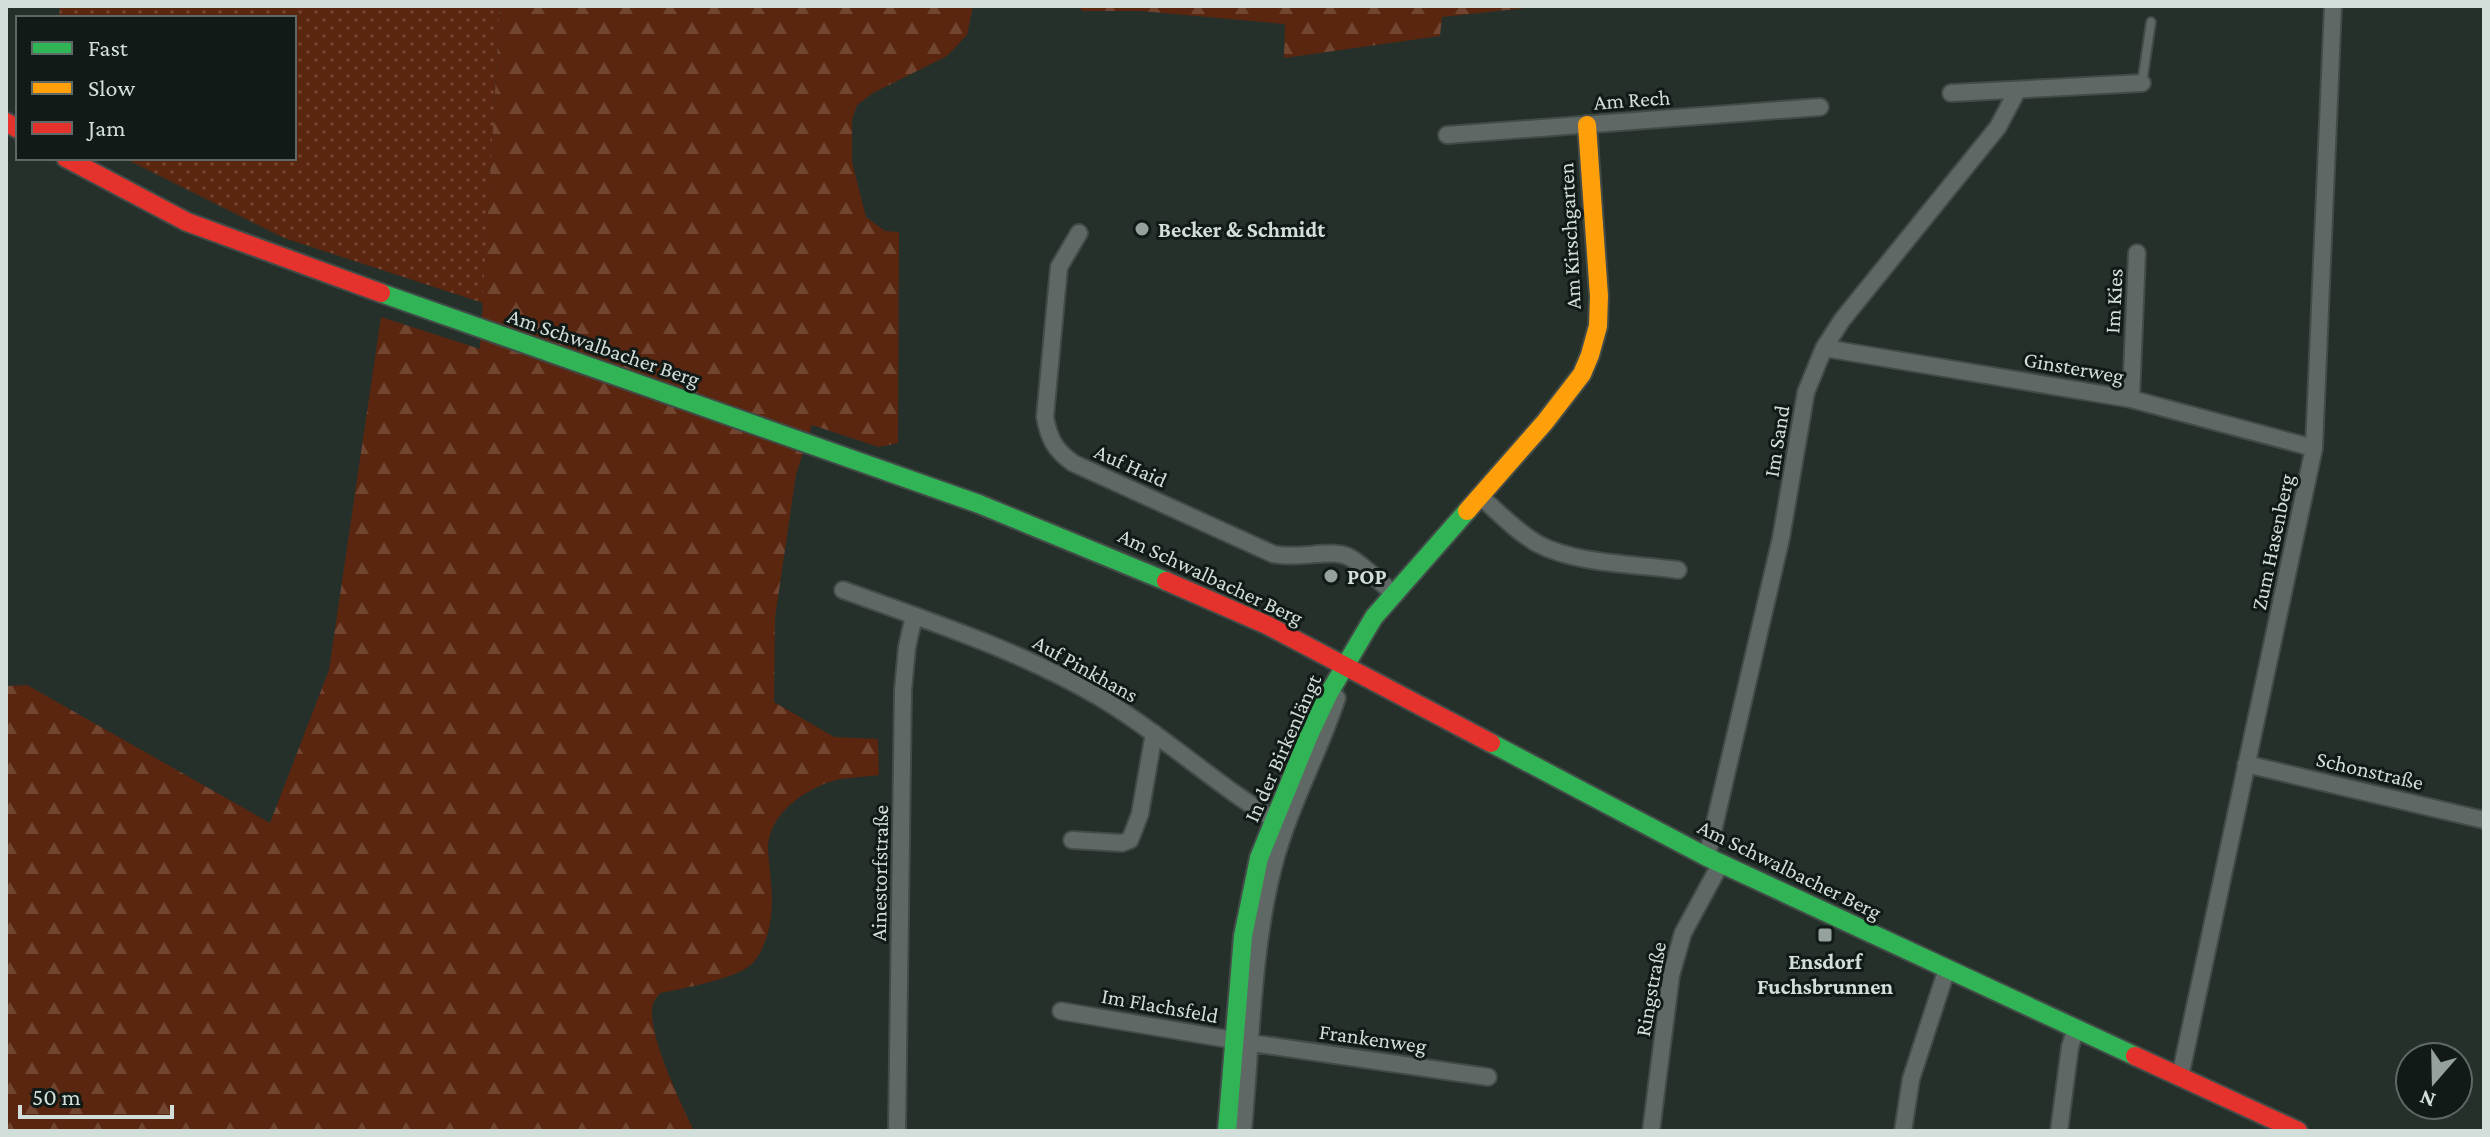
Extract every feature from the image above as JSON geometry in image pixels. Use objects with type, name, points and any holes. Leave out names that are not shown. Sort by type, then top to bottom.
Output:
[{"type":"main road","name":"Am Kirschgarten","points":[[1345,668],[1374,617],[1570,392],[1590,355],[1598,326],[1599,296],[1587,125]]},
{"type":"main road","name":"Am Schwalbacher Berg","points":[[70,160],[187,222],[435,313],[979,504],[1105,554],[1267,625],[1806,906],[2298,1131]]},
{"type":"main road","name":"In der Birkenlängt","points":[[1227,1131],[1242,1042],[1243,936],[1259,858],[1280,823],[1309,735],[1345,668]]},
{"type":"street","name":"Zum Hasenberg","points":[[2180,1077],[2314,448],[2333,6]]},
{"type":"street","points":[[1951,93],[2142,83]]},
{"type":"street","name":"Im Sand","points":[[1714,860],[1776,565],[1806,392],[1824,348],[1842,320],[1998,127],[2017,91]]},
{"type":"street","name":"Am Rech","points":[[1447,135],[1820,107]]},
{"type":"street","name":"Auf Haid","points":[[1079,233],[1059,267],[1045,417],[1048,437],[1057,451],[1073,463],[1273,554],[1289,558],[1332,553],[1349,557],[1393,593]]},
{"type":"street","name":"Im Kies","points":[[2131,399],[2137,253]]},
{"type":"street","name":"Ginsterweg","points":[[1824,348],[2131,399],[2314,448]]},
{"type":"street","points":[[1481,497],[1522,532],[1558,552],[1678,570]]},
{"type":"street","name":"Auf Pinkhans","points":[[843,590],[996,645],[1053,671],[1154,733],[1280,823]]},
{"type":"street","name":"Ainestorfstraße","points":[[897,1131],[903,690],[914,616]]},
{"type":"street","points":[[1072,840],[1122,843],[1130,840],[1140,814],[1154,733]]},
{"type":"street","name":"Schonstraße","points":[[2246,764],[2484,820]]},
{"type":"street","name":"Ringstraße","points":[[1651,1131],[1676,950],[1714,860]]},
{"type":"street","points":[[1903,1131],[1919,1052],[1947,969]]},
{"type":"street","name":"Im Flachsfeld","points":[[1061,1011],[1242,1042]]},
{"type":"street","points":[[2059,1131],[2070,1047],[2076,1028]]},
{"type":"street","name":"Frankenweg","points":[[1242,1042],[1488,1077]]},
{"type":"street","name":"In der Birkenlängt","points":[[1242,1042],[1243,1131]]},
{"type":"lane","points":[[2142,83],[2151,22]]},
{"type":"green space","points":[[60,6],[500,6],[483,303],[284,238],[128,160],[296,160],[296,16],[59,16]]},
{"type":"green space","points":[[500,6],[973,6],[967,35],[947,56],[873,93],[857,105],[852,120],[852,162],[866,217],[885,231],[899,232],[898,443],[879,447],[812,425],[796,474],[775,618],[774,702],[834,737],[878,739],[879,775],[824,784],[800,797],[781,815],[769,837],[770,925],[762,949],[752,964],[719,979],[660,993],[654,1003],[652,1016],[659,1049],[694,1131],[6,1131],[6,686],[27,685],[270,823],[329,670],[381,317],[480,349]]},
{"type":"green space","points":[[1079,6],[1546,6],[1442,17],[1440,36],[1284,58],[1285,24],[1141,11],[1082,11]]},
{"type":"traffic: fast","points":[[381,293],[979,504],[1166,581]]},
{"type":"traffic: fast","points":[[1227,1131],[1243,936],[1259,858],[1329,693],[1374,617],[1467,511]]},
{"type":"traffic: fast","points":[[1491,743],[1707,857],[2135,1056]]},
{"type":"traffic: slow","points":[[1467,511],[1545,422],[1582,374],[1590,355],[1598,326],[1599,296],[1587,125]]},
{"type":"traffic: jam","points":[[6,122],[16,128]]},
{"type":"traffic: jam","points":[[70,160],[187,222],[381,293]]},
{"type":"traffic: jam","points":[[1166,581],[1267,625],[1491,743]]},
{"type":"traffic: jam","points":[[2135,1056],[2298,1131]]},
{"type":"place","name":"Becker & Schmidt","points":[[1142,229]]},
{"type":"place","name":"POP","points":[[1331,576]]},
{"type":"place","name":"Ensdorf Fuchsbrunnen","points":[[1825,935]]}]
